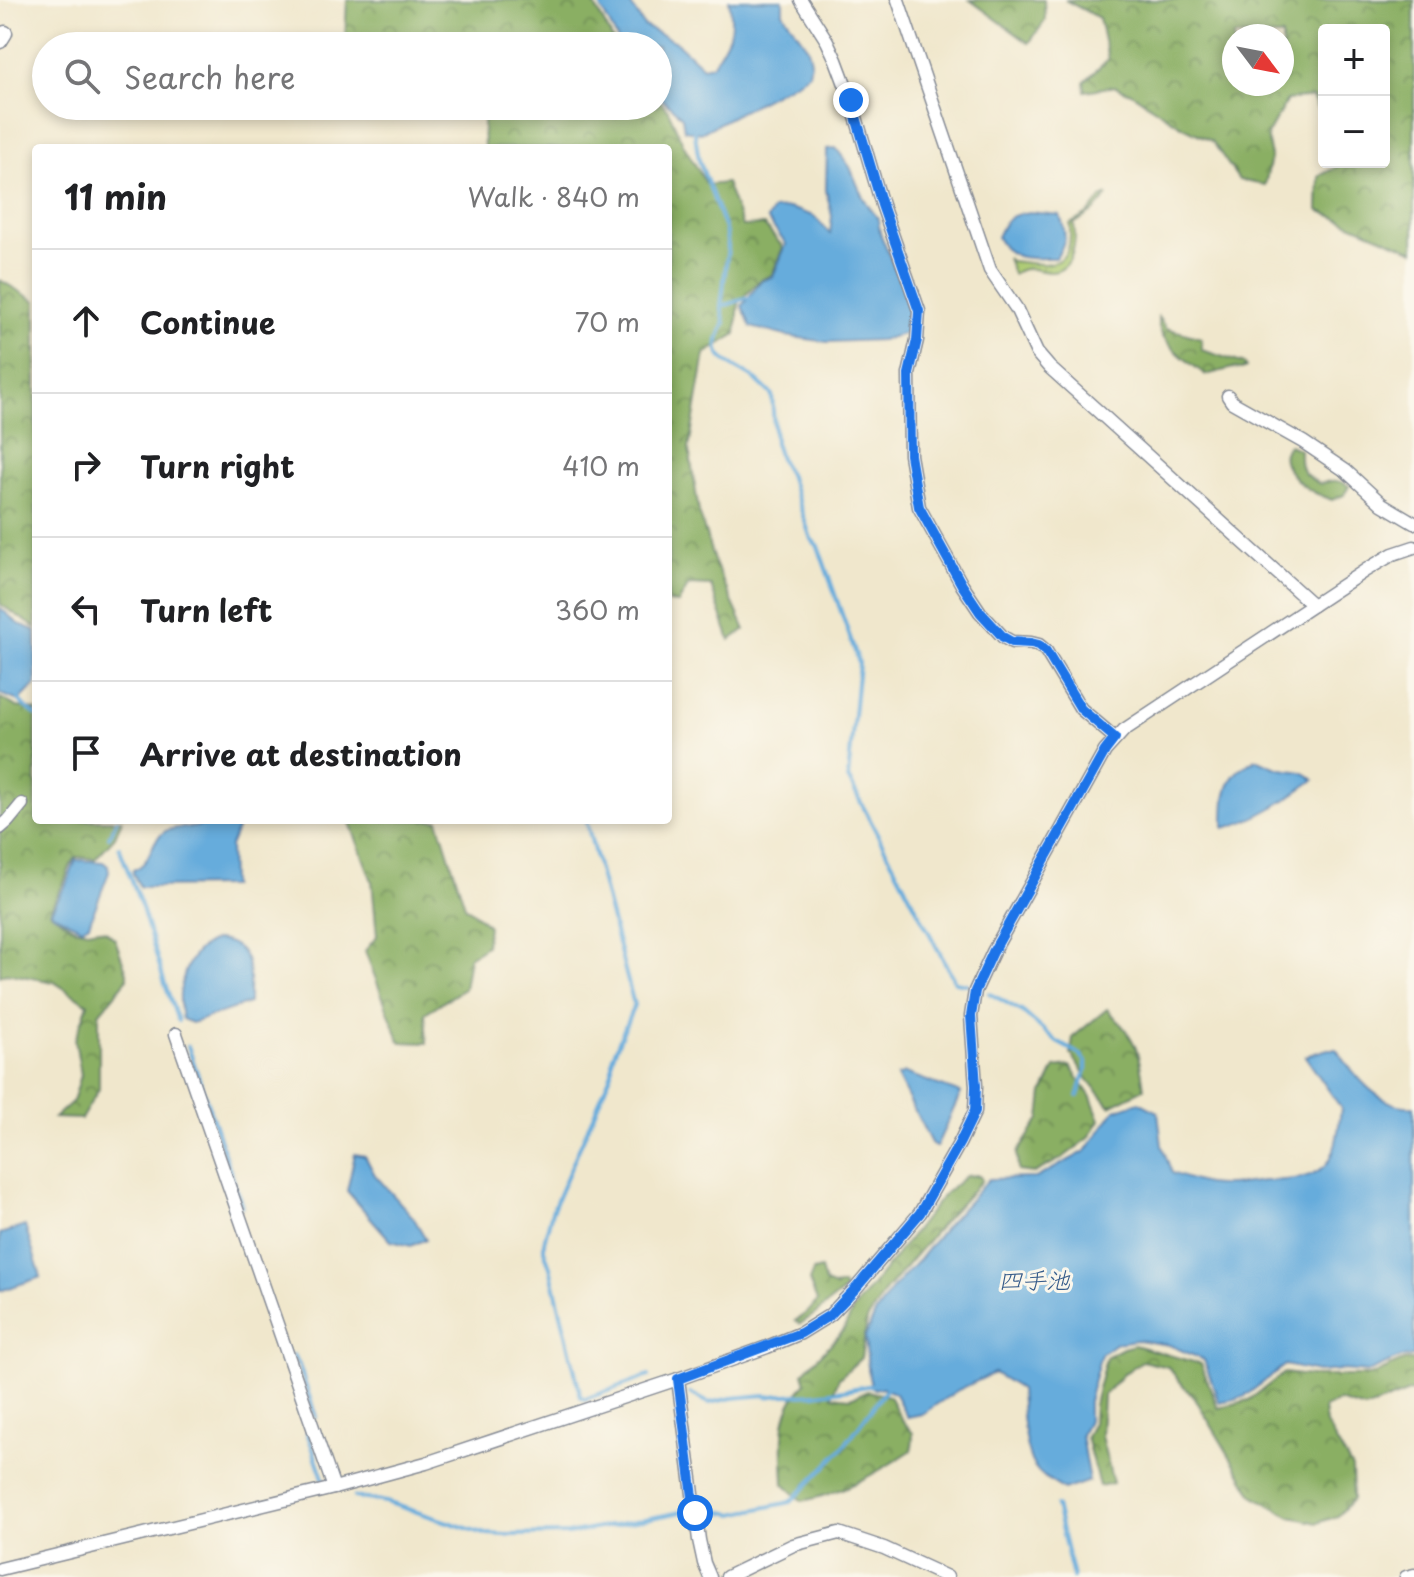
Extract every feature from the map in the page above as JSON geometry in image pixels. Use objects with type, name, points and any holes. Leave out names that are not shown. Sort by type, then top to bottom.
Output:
[{"type":"street","points":[[801,0],[836,60],[919,311],[917,340],[909,374],[910,455],[919,507],[980,612],[1003,637],[1012,642],[1039,645],[1046,651],[1081,709],[1115,738]]},
{"type":"street","points":[[898,0],[990,270],[1016,308],[1037,353],[1313,605]]},
{"type":"street","points":[[1228,396],[1232,402],[1303,442],[1346,471],[1382,504],[1414,523]]},
{"type":"street","points":[[0,1569],[426,1463],[678,1379],[790,1338],[830,1315],[920,1213],[960,1142],[975,1111],[971,1016],[975,991],[993,952],[1105,751],[1124,730],[1313,605],[1393,554],[1414,547]]},
{"type":"street","points":[[0,828],[22,804]]},
{"type":"street","points":[[176,1034],[334,1488]]},
{"type":"street","points":[[678,1379],[695,1509],[704,1563],[710,1577]]},
{"type":"street","points":[[727,1577],[793,1545],[839,1533],[884,1548],[947,1577]]},
{"type":"street","points":[[1406,1577],[1414,1575]]},
{"type":"green space","points":[[347,0],[592,0],[609,32],[345,32]]},
{"type":"green space","points":[[970,0],[1044,0],[1045,21],[1029,43]]},
{"type":"green space","points":[[1065,0],[1414,0],[1414,251],[1318,210],[1319,176],[1334,168],[1390,168],[1390,24],[1318,24],[1318,110],[1312,97],[1287,100],[1267,135],[1271,158],[1265,185],[1239,180],[1212,141],[1181,126],[1131,93],[1115,86],[1085,91],[1084,82],[1108,59],[1099,18]]},
{"type":"green space","points":[[672,119],[707,185],[726,183],[742,226],[764,225],[783,247],[772,275],[760,280],[739,302],[736,334],[705,354],[689,448],[699,512],[714,561],[745,630],[730,640],[711,586],[689,585],[678,603],[672,602],[672,144],[484,144],[483,120]]},
{"type":"green space","points":[[1108,195],[1094,211],[1074,224],[1073,250],[1063,268],[1051,272],[1026,269],[1013,274],[1007,258],[1010,261],[1043,264],[1058,261],[1070,243],[1070,224],[1089,213],[1101,198]]},
{"type":"green space","points":[[0,280],[32,299],[32,625],[0,604]]},
{"type":"green space","points":[[1158,317],[1166,328],[1201,338],[1202,350],[1245,364],[1246,367],[1206,375],[1168,342],[1162,334]]},
{"type":"green space","points":[[1289,445],[1300,450],[1300,463],[1305,474],[1320,484],[1335,481],[1349,486],[1344,495],[1332,500],[1301,483],[1285,464],[1285,451]]},
{"type":"green space","points":[[0,698],[17,707],[32,709],[32,824],[120,824],[115,837],[95,859],[77,857],[74,860],[50,912],[74,928],[106,931],[115,939],[127,973],[127,980],[99,1013],[99,1089],[81,1119],[54,1118],[73,1101],[81,1075],[75,1040],[88,1004],[54,982],[6,973],[0,976]]},
{"type":"green space","points":[[351,824],[439,824],[465,906],[488,925],[486,946],[469,957],[464,989],[425,1013],[427,1043],[400,1042],[365,951],[377,936],[372,881]]},
{"type":"green space","points":[[1107,1009],[1134,1045],[1144,1089],[1110,1106],[1071,1054],[1073,1037]]},
{"type":"green space","points":[[1070,1066],[1091,1097],[1100,1120],[1089,1138],[1061,1159],[1034,1173],[1018,1171],[1017,1153],[1040,1119],[1043,1093],[1055,1068]]},
{"type":"green space","points":[[979,1175],[982,1180],[886,1290],[867,1320],[861,1358],[839,1378],[832,1396],[850,1398],[868,1391],[889,1396],[903,1422],[913,1433],[912,1450],[845,1488],[802,1501],[784,1484],[783,1430],[790,1405],[806,1383],[803,1373],[844,1330],[853,1310],[944,1194],[966,1176]]},
{"type":"green space","points":[[821,1269],[825,1283],[835,1287],[843,1285],[845,1290],[800,1324],[795,1321],[817,1301],[809,1281],[813,1271]]},
{"type":"green space","points":[[1134,1345],[1201,1364],[1218,1408],[1249,1400],[1284,1373],[1370,1376],[1403,1361],[1414,1360],[1414,1390],[1365,1409],[1339,1401],[1324,1408],[1326,1424],[1352,1468],[1353,1499],[1338,1516],[1318,1523],[1291,1517],[1253,1495],[1198,1403],[1168,1367],[1142,1361],[1122,1375],[1103,1396],[1101,1436],[1113,1483],[1099,1486],[1086,1437],[1093,1422],[1094,1404],[1106,1357]]},
{"type":"water","points":[[609,0],[628,0],[644,26],[656,32],[614,32],[601,8]]},
{"type":"water","points":[[729,0],[783,0],[783,13],[808,48],[811,61],[809,73],[701,133],[684,130],[682,117],[672,108],[672,40],[703,67],[712,65],[729,34]]},
{"type":"water","points":[[836,148],[878,219],[880,233],[911,301],[913,326],[903,334],[881,340],[827,342],[751,327],[742,306],[761,281],[773,277],[786,244],[767,219],[774,209],[790,208],[814,216],[830,234],[832,216],[826,190],[827,149]]},
{"type":"water","points":[[1029,212],[1060,215],[1065,237],[1055,258],[1014,255],[997,237],[1008,219]]},
{"type":"water","points":[[0,608],[19,624],[32,629],[32,688],[19,701],[0,694]]},
{"type":"water","points":[[1256,759],[1279,768],[1303,772],[1314,780],[1260,815],[1224,828],[1230,782],[1239,770]]},
{"type":"water","points":[[231,824],[237,829],[230,846],[231,886],[140,887],[133,870],[144,863],[159,836],[171,829]]},
{"type":"water","points":[[76,860],[103,862],[109,872],[89,924],[82,928],[51,911]]},
{"type":"water","points":[[217,940],[238,947],[243,954],[249,971],[249,1003],[192,1023],[182,1019],[180,1008],[185,972],[197,952]]},
{"type":"water","name":"四手池","points":[[1336,1049],[1359,1079],[1379,1096],[1390,1102],[1414,1106],[1414,1356],[1400,1358],[1368,1372],[1318,1372],[1285,1365],[1244,1397],[1219,1402],[1204,1360],[1169,1345],[1137,1340],[1116,1343],[1101,1354],[1088,1401],[1088,1420],[1081,1435],[1089,1481],[1064,1490],[1034,1466],[1024,1429],[1020,1389],[994,1373],[958,1390],[922,1414],[907,1417],[895,1394],[882,1387],[875,1389],[871,1386],[865,1337],[875,1314],[893,1288],[989,1179],[1036,1178],[1086,1151],[1115,1110],[1139,1102],[1158,1112],[1162,1146],[1172,1173],[1203,1183],[1222,1185],[1310,1175],[1324,1167],[1332,1155],[1341,1108],[1305,1056]]},
{"type":"water","points":[[905,1073],[961,1093],[936,1147],[931,1143],[897,1076]]},
{"type":"water","points":[[355,1154],[365,1156],[375,1175],[413,1217],[426,1239],[411,1246],[391,1241],[347,1191]]},
{"type":"water","points":[[25,1226],[41,1277],[0,1291],[0,1234]]},
{"type":"waterway","points":[[597,0],[605,11]]},
{"type":"waterway","points":[[694,128],[699,160],[725,229],[728,247],[721,307]]},
{"type":"waterway","points":[[753,298],[721,307],[725,323],[717,344],[718,351],[727,362],[752,377],[772,395],[775,443],[811,539],[818,546],[859,663],[848,778],[955,982],[967,984]]},
{"type":"waterway","points":[[18,698],[32,712]]},
{"type":"waterway","points":[[109,837],[115,824]]},
{"type":"waterway","points":[[587,824],[634,1005],[612,1058],[612,1072],[552,1211],[544,1250],[581,1397],[585,1399],[649,1376]]},
{"type":"waterway","points":[[119,847],[178,1021]]},
{"type":"waterway","points":[[989,993],[1023,1012],[1057,1042],[1081,1055],[1086,1062],[1086,1070],[1078,1096]]},
{"type":"waterway","points":[[188,1046],[242,1206]]},
{"type":"waterway","points":[[293,1355],[316,1417]]},
{"type":"waterway","points":[[690,1393],[709,1403],[765,1395],[815,1394],[874,1385]]},
{"type":"waterway","points":[[354,1497],[386,1502],[485,1534],[507,1535],[568,1534],[702,1508],[734,1514],[791,1502],[841,1450],[888,1387]]},
{"type":"waterway","points":[[307,1432],[324,1481]]},
{"type":"waterway","points":[[1056,1506],[1073,1577]]},
{"type":"route","points":[[695,1513],[678,1379],[801,1333],[830,1315],[920,1213],[975,1111],[971,1016],[975,991],[993,952],[1115,738],[1081,709],[1046,651],[1039,645],[1012,642],[1003,637],[980,612],[919,507],[910,455],[909,374],[917,340],[919,311],[882,205],[851,100]]}]
